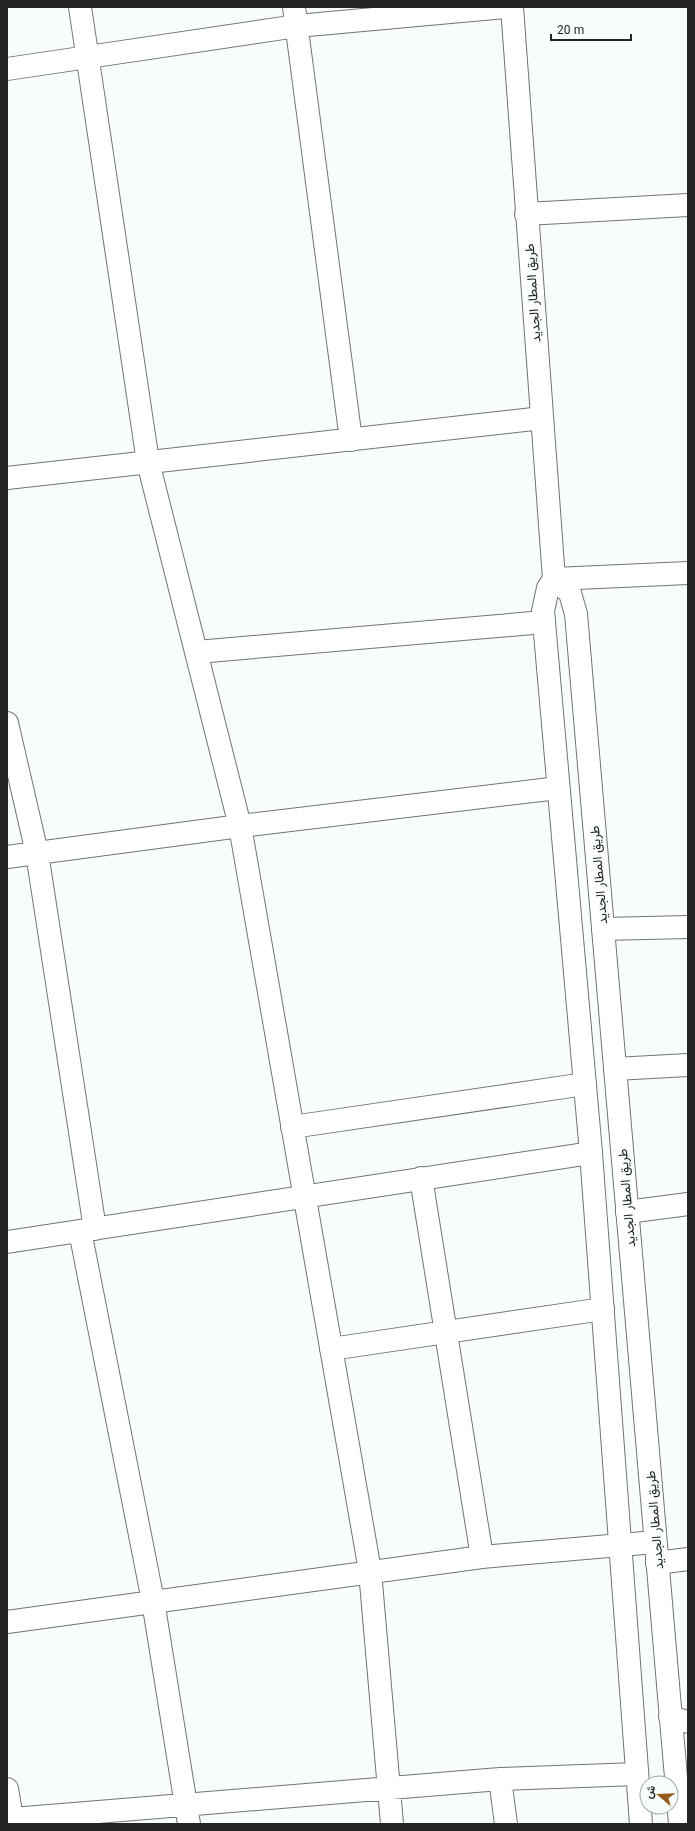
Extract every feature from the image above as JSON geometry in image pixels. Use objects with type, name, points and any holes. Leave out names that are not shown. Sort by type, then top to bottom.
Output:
[{"type":"street","points":[[80,7],[148,462],[240,826],[370,1572],[392,1824]]},
{"type":"street","points":[[7,69],[87,58],[296,17],[505,7]]},
{"type":"street","name":"طريق المطار الجديد","points":[[512,7],[554,579],[570,593],[576,614],[656,1552],[679,1719],[680,1824]]},
{"type":"street","points":[[296,17],[352,440]]},
{"type":"street","points":[[526,214],[688,205]]},
{"type":"street","points":[[7,478],[542,418]]},
{"type":"street","points":[[641,1824],[591,1153],[558,788],[544,622],[544,599],[554,579],[688,573]]},
{"type":"street","points":[[197,652],[544,622]]},
{"type":"street","points":[[7,724],[36,853],[87,1230],[188,1815]]},
{"type":"street","points":[[7,857],[240,826],[558,788]]},
{"type":"street","points":[[603,929],[688,926]]},
{"type":"street","points":[[615,1069],[688,1065]]},
{"type":"street","points":[[292,1127],[585,1084]]},
{"type":"street","points":[[7,1242],[591,1153]]},
{"type":"street","points":[[422,1178],[482,1556]]},
{"type":"street","points":[[627,1212],[688,1204]]},
{"type":"street","points":[[330,1348],[603,1309]]},
{"type":"street","points":[[7,1622],[482,1556],[621,1545],[688,1559]]},
{"type":"street","points":[[7,1789],[13,1821],[188,1815],[390,1788],[500,1779],[637,1774]]},
{"type":"street","points":[[500,1779],[506,1824]]}]
